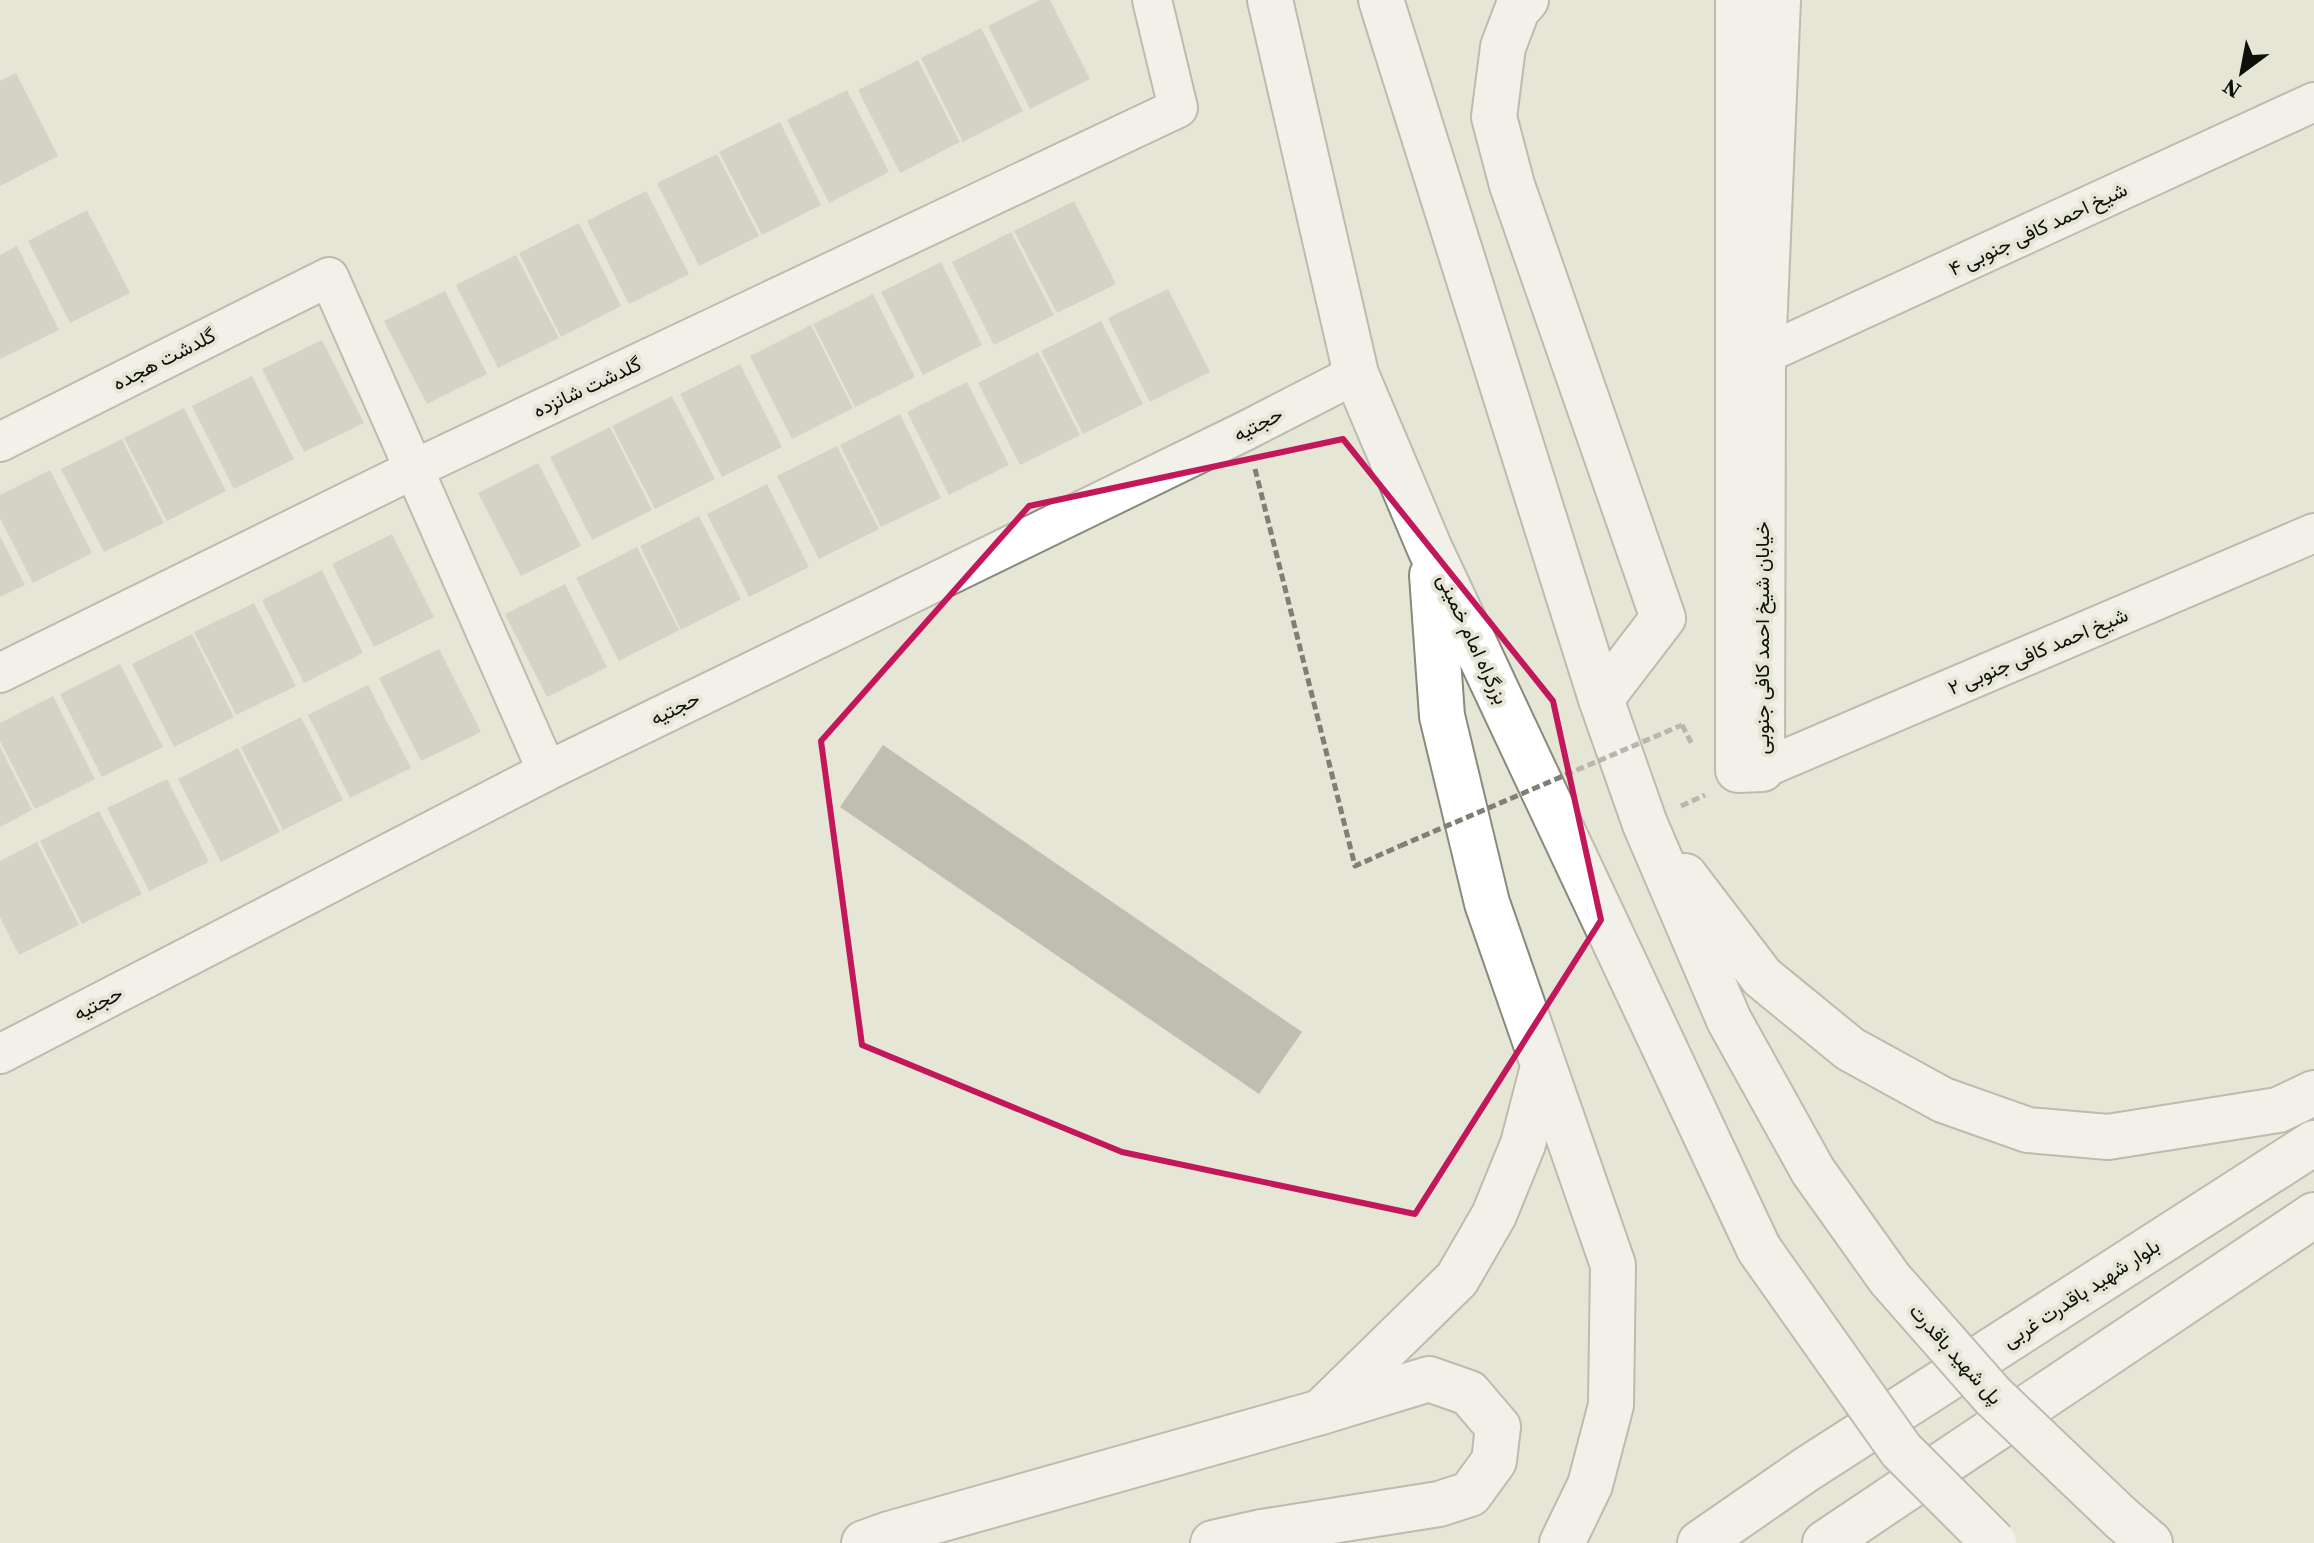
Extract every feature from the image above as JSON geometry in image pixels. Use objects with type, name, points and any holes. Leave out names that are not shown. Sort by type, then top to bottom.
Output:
[{"type":"main road","name":"بزرگراه امام خمینی","points":[[1270,0],[1356,374],[1430,549],[1759,1249],[1901,1450],[1994,1543]]},
{"type":"main road","points":[[1381,0],[1601,699],[1645,824],[1762,977],[1850,1049],[1943,1100],[2028,1130],[2108,1137],[2278,1110],[2314,1093]]},
{"type":"main road","points":[[1526,0],[1517,10],[1503,47],[1494,117],[1512,185],[1663,618],[1601,699]]},
{"type":"main road","name":"خیابان شیخ احمد کافی جنوبی","points":[[1738,0],[1738,770],[1762,769],[1763,355],[1778,0]]},
{"type":"main road","points":[[1430,549],[1442,716],[1487,903],[1613,1265],[1611,1405],[1590,1485],[1562,1543]]},
{"type":"main road","name":"پل شهید باقدرت","points":[[1645,824],[1729,1020],[1813,1171],[1890,1279],[1982,1385],[2135,1530]]},
{"type":"main road","points":[[1321,1412],[1457,1279],[1494,1215],[1523,1144],[1543,1067]]},
{"type":"main road","name":"بلوار شهید باقدرت غربی","points":[[1700,1543],[1807,1469],[2314,1143]]},
{"type":"main road","points":[[1836,1536],[2314,1215]]},
{"type":"main road","points":[[864,1543],[1429,1379],[1469,1393],[1498,1427],[1494,1461],[1470,1494],[1439,1504],[1281,1538],[1213,1543]]},
{"type":"street","name":"گلدشت شانزده","points":[[0,673],[414,469],[1178,108],[1152,0]]},
{"type":"street","name":"شیخ احمد کافی جنوبی ۴","points":[[1763,355],[2314,102]]},
{"type":"street","name":"گلدشت هجده","points":[[0,442],[329,277],[414,469]]},
{"type":"street","name":"حجتیه","points":[[0,1054],[547,771],[1356,374]]},
{"type":"street","points":[[414,469],[547,771]]},
{"type":"street","name":"شیخ احمد کافی جنوبی ۲","points":[[1762,769],[2314,533]]},
{"type":"path","points":[[1245,431],[1355,866],[1682,725]]},
{"type":"highlighted area","points":[[1343,439],[1553,701],[1601,920],[1415,1214],[1122,1152],[862,1045],[821,741],[1029,506]]},
{"type":"building","points":[[1040,0],[1050,0],[1090,79],[1030,109],[988,26]]},
{"type":"building","points":[[981,28],[1023,111],[963,142],[921,58]]},
{"type":"building","points":[[918,60],[960,142],[900,173],[858,90]]},
{"type":"building","points":[[16,73],[58,156],[0,186],[0,81]]},
{"type":"building","points":[[847,90],[889,172],[829,203],[787,120]]},
{"type":"building","points":[[780,122],[821,205],[762,235],[719,152]]},
{"type":"building","points":[[717,154],[759,236],[699,266],[657,183]]},
{"type":"building","points":[[646,191],[689,274],[629,304],[587,221]]},
{"type":"building","points":[[1074,201],[1116,284],[1057,313],[1014,231]]},
{"type":"building","points":[[87,210],[130,293],[70,323],[28,241]]},
{"type":"building","points":[[579,223],[621,306],[561,337],[519,253]]},
{"type":"building","points":[[1011,232],[1054,315],[994,345],[952,262]]},
{"type":"building","points":[[17,246],[59,330],[0,359],[0,255]]},
{"type":"building","points":[[516,255],[559,338],[498,368],[456,285]]},
{"type":"building","points":[[941,262],[982,345],[923,375],[881,292]]},
{"type":"building","points":[[1168,289],[1210,372],[1150,402],[1108,318]]},
{"type":"building","points":[[445,291],[487,374],[427,404],[384,321]]},
{"type":"building","points":[[873,294],[915,377],[855,407],[813,324]]},
{"type":"building","points":[[1101,321],[1143,404],[1083,434],[1041,351]]},
{"type":"building","points":[[811,325],[853,408],[792,439],[750,356]]},
{"type":"building","points":[[322,340],[364,423],[304,452],[262,369]]},
{"type":"building","points":[[1038,352],[1080,435],[1020,465],[978,383]]},
{"type":"building","points":[[740,364],[782,447],[722,477],[680,394]]},
{"type":"building","points":[[252,376],[294,459],[234,489],[192,406]]},
{"type":"building","points":[[967,382],[1009,465],[949,495],[907,412]]},
{"type":"building","points":[[672,396],[715,479],[655,509],[612,426]]},
{"type":"building","points":[[184,408],[226,491],[167,521],[124,438]]},
{"type":"building","points":[[900,414],[941,498],[881,527],[840,445]]},
{"type":"building","points":[[610,427],[652,510],[592,540],[550,457]]},
{"type":"building","points":[[122,439],[164,523],[104,552],[61,469]]},
{"type":"building","points":[[837,446],[879,529],[819,559],[777,476]]},
{"type":"building","points":[[538,463],[581,546],[521,576],[478,493]]},
{"type":"building","points":[[50,470],[92,553],[33,583],[0,518],[0,495]]},
{"type":"building","points":[[767,484],[809,567],[749,597],[707,514]]},
{"type":"building","points":[[699,516],[741,599],[681,630],[640,546]]},
{"type":"building","points":[[392,534],[434,617],[374,647],[332,564]]},
{"type":"building","points":[[0,536],[25,585],[0,597]]},
{"type":"building","points":[[637,547],[679,630],[619,661],[576,578]]},
{"type":"building","points":[[322,570],[363,653],[304,683],[262,600]]},
{"type":"building","points":[[565,584],[607,667],[547,697],[505,614]]},
{"type":"building","points":[[254,603],[296,686],[236,715],[194,632]]},
{"type":"building","points":[[192,634],[234,717],[174,747],[132,664]]},
{"type":"building","points":[[439,649],[481,732],[421,761],[379,678]]},
{"type":"building","points":[[120,664],[163,747],[102,777],[60,694]]},
{"type":"building","points":[[368,685],[411,768],[350,798],[308,715]]},
{"type":"building","points":[[53,696],[95,779],[35,809],[0,741],[0,723]]},
{"type":"building","points":[[301,717],[343,800],[283,830],[241,747]]},
{"type":"building","points":[[883,745],[1302,1032],[1259,1094],[840,807]]},
{"type":"building","points":[[0,747],[32,810],[0,827]]},
{"type":"building","points":[[238,748],[280,832],[221,862],[178,779]]},
{"type":"building","points":[[167,779],[209,862],[149,891],[107,808]]},
{"type":"building","points":[[99,811],[142,894],[82,924],[40,841]]},
{"type":"building","points":[[37,842],[79,925],[19,955],[0,917],[0,861]]}]
